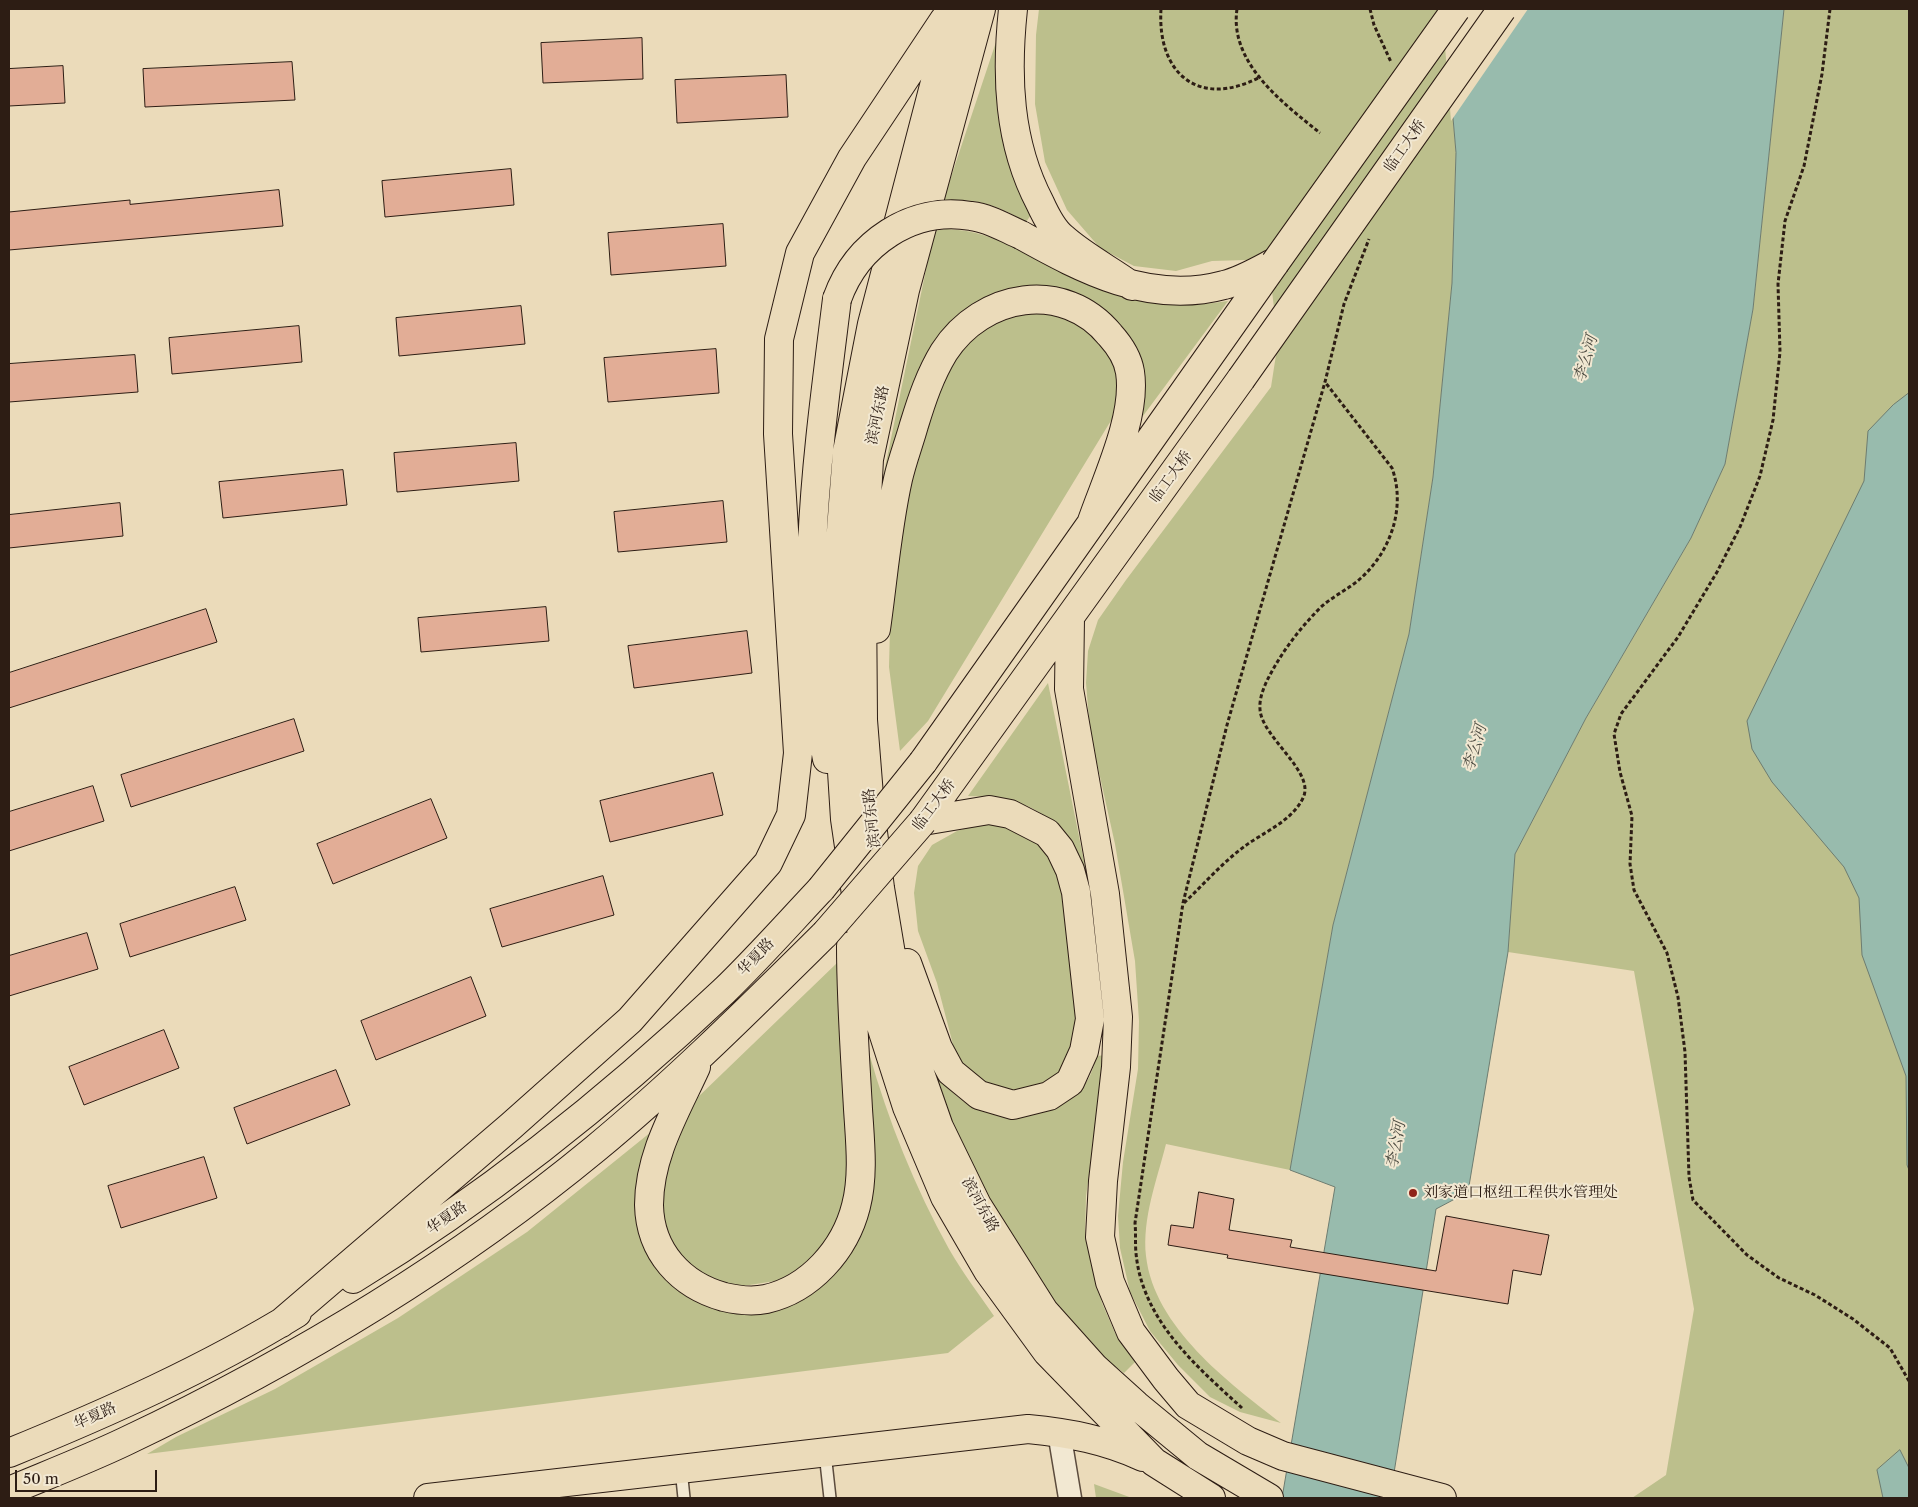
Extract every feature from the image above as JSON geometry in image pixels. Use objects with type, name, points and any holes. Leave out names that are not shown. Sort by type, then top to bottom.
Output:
[{"type":"main road","name":"滨河东路","points":[[953,9],[872,324],[846,452],[838,569],[839,724],[845,819],[864,948],[881,1026],[907,1108],[945,1196],[988,1271],[1047,1352],[1154,1462],[1211,1498]]},
{"type":"main road","points":[[281,1323],[511,1126],[630,1020],[768,863],[791,815],[798,753],[778,434],[779,339],[800,253],[852,158],[953,9]]},
{"type":"main road","name":"滨河东路","points":[[980,9],[906,290],[869,459],[862,594],[863,720],[870,808],[880,888],[893,966],[911,1047],[939,1127],[978,1206],[1044,1311],[1095,1368],[1198,1456],[1267,1497]]},
{"type":"main road","points":[[1013,9],[1009,47],[1010,105],[1017,140],[1030,183],[1044,211],[1062,237],[1132,286]]},
{"type":"main road","points":[[1091,524],[1456,9]]},
{"type":"main road","name":"临工大桥","points":[[700,1059],[825,934],[923,821],[1241,379],[1502,9]]},
{"type":"main road","points":[[845,819],[830,773],[817,713],[811,636],[810,583],[818,450],[837,298],[843,282],[852,267],[875,241],[905,224],[924,216],[946,214],[972,216],[987,220],[1021,235],[1066,260],[1132,286],[1163,292],[1192,292],[1226,285],[1275,263]]},
{"type":"main road","points":[[863,720],[898,479],[928,381],[945,351],[965,326],[993,308],[1022,299],[1053,300],[1071,306],[1080,310],[1102,326],[1122,353],[1129,368],[1132,393],[1128,416],[1091,524]]},
{"type":"main road","name":"华夏路","points":[[9,1453],[82,1423],[183,1376],[281,1323],[400,1251],[530,1158],[622,1083],[725,990],[821,889],[923,762],[1091,524]]},
{"type":"main road","points":[[1070,618],[1069,689],[1105,894],[1118,1017],[1116,1067],[1103,1181],[1100,1237],[1110,1282],[1132,1332],[1166,1380],[1188,1405],[1248,1441],[1282,1456],[1442,1498]]},
{"type":"main road","points":[[880,888],[938,1048],[951,1072],[979,1096],[1013,1105],[1049,1096],[1070,1082],[1084,1050],[1090,1020],[1076,892],[1070,870],[1060,848],[1047,833],[1028,821],[1003,812],[990,810],[923,821]]},
{"type":"main road","points":[[700,1059],[659,1148],[651,1177],[649,1206],[652,1226],[659,1245],[673,1269],[693,1285],[739,1300],[765,1299],[791,1290],[814,1276],[828,1261],[842,1241],[856,1208],[861,1160],[851,970],[851,870]]},
{"type":"main road","points":[[9,1491],[122,1443],[229,1390],[367,1311],[483,1234],[594,1150],[700,1059]]},
{"type":"main road","points":[[428,1498],[1028,1429],[1059,1432],[1117,1446],[1154,1462]]},
{"type":"street","points":[[1059,1432],[1070,1498]]},
{"type":"lane","points":[[825,1452],[830,1498]]},
{"type":"lane","points":[[681,1469],[684,1498]]},
{"type":"path","points":[[1161,9],[1160,25],[1167,57],[1188,81],[1201,89],[1231,90],[1260,77]]},
{"type":"path","points":[[1237,9],[1237,35],[1244,55],[1260,77],[1284,104],[1320,133]]},
{"type":"path","points":[[1370,9],[1374,25],[1393,68]]},
{"type":"path","points":[[1830,9],[1822,74],[1804,166],[1784,221],[1778,284],[1780,352],[1773,420],[1760,476],[1740,527],[1717,572],[1678,637],[1621,714],[1614,734],[1620,772],[1632,816],[1630,864],[1634,890],[1667,953],[1678,997],[1685,1052],[1689,1177],[1694,1200],[1746,1255],[1779,1278],[1815,1295],[1838,1309],[1890,1348],[1909,1380]]},
{"type":"path","points":[[1248,1414],[1183,1352],[1156,1316],[1142,1280],[1136,1254],[1136,1222],[1183,903],[1228,725],[1325,382],[1344,304],[1373,230]]},
{"type":"path","points":[[1183,903],[1244,846],[1279,824],[1297,808],[1304,797],[1304,787],[1300,774],[1264,725],[1260,710],[1262,692],[1291,641],[1322,606],[1360,579],[1381,557],[1392,534],[1397,482],[1392,468],[1325,382]]},
{"type":"green space","points":[[1039,9],[1444,9],[1456,153],[1452,283],[1433,477],[1409,634],[1333,925],[1290,1170],[1166,1144],[1151,1199],[1146,1228],[1146,1256],[1152,1282],[1163,1306],[1197,1351],[1239,1390],[1281,1423],[1240,1412],[1210,1397],[1178,1365],[1150,1331],[1130,1292],[1120,1248],[1118,1216],[1123,1162],[1138,1069],[1139,1021],[1135,961],[1115,844],[1090,732],[1086,683],[1088,651],[1098,620],[1271,387],[1278,342],[1272,291],[1264,272],[1246,260],[1212,261],[1176,271],[1134,266],[1100,248],[1067,210],[1045,162],[1035,104],[1036,35]]},
{"type":"green space","points":[[1784,9],[1909,9],[1909,1498],[1632,1498],[1666,1475],[1694,1309],[1634,971],[1508,952],[1515,854],[1586,718],[1691,538],[1725,464],[1753,309]]},
{"type":"green space","points":[[997,39],[999,108],[1002,129],[1012,171],[1031,215],[1026,222],[1006,211],[986,204],[955,200],[943,201]]},
{"type":"green space","points":[[946,229],[966,231],[1003,242],[1073,277],[1124,297],[1158,303],[1192,305],[1228,301],[1140,420],[1124,331],[1000,294],[903,425],[883,477],[934,231]]},
{"type":"green space","points":[[1032,310],[1066,315],[1098,335],[1119,369],[1115,414],[928,721],[900,751],[889,667],[890,629],[898,546],[914,468],[935,399],[959,349],[993,319]]},
{"type":"green space","points":[[1048,683],[1087,876],[1066,838],[1042,814],[1028,806],[1011,801],[968,796]]},
{"type":"green space","points":[[983,823],[1002,823],[1039,842],[1055,863],[1065,889],[1078,1025],[1062,1075],[1033,1092],[994,1091],[957,1060],[937,983],[918,931],[914,893],[918,866],[932,845],[957,831]]},
{"type":"green space","points":[[837,963],[851,1128],[847,1198],[837,1223],[819,1254],[798,1273],[775,1281],[743,1286],[722,1285],[702,1274],[684,1260],[671,1244],[663,1215],[662,1190],[668,1154],[697,1098]]},
{"type":"green space","points":[[920,1047],[944,1083],[956,1096],[977,1109],[991,1114],[1006,1116],[1036,1113],[1064,1100],[1089,1078],[1097,1056],[1106,1055],[1086,1196],[1085,1237],[1102,1303],[1115,1333],[1135,1362],[1124,1373],[1097,1352],[1080,1334],[1025,1259],[974,1171],[945,1110]]},
{"type":"green space","points":[[869,1053],[903,1153],[925,1202],[954,1258],[994,1316],[948,1353],[147,1454],[176,1437],[275,1389],[398,1318],[527,1232],[651,1132],[640,1168],[638,1201],[658,1266],[789,1303],[815,1291],[835,1270],[862,1054]]},
{"type":"green space","points":[[1094,1484],[1132,1498],[1096,1498]]},
{"type":"water","name":"李公河","points":[[1444,9],[1784,9],[1753,309],[1725,464],[1691,538],[1586,718],[1515,854],[1508,952],[1468,1192],[1436,1209],[1390,1498],[1282,1498],[1335,1187],[1290,1170],[1333,925],[1409,634],[1433,477],[1452,283],[1456,153]]},
{"type":"water","points":[[1909,393],[1909,1170],[1907,1165],[1906,1076],[1862,955],[1859,898],[1844,867],[1772,782],[1752,749],[1747,721],[1864,481],[1868,431],[1893,405]]},
{"type":"water","points":[[1900,1450],[1909,1468],[1909,1498],[1883,1498],[1877,1470]]},
{"type":"pier","points":[[1442,9],[1528,9],[1451,121]]},
{"type":"building","points":[[642,38],[643,79],[543,83],[541,43]]},
{"type":"building","points":[[292,62],[295,100],[145,107],[143,69]]},
{"type":"building","points":[[63,66],[65,103],[9,106],[9,69]]},
{"type":"building","points":[[786,75],[788,117],[677,123],[675,80]]},
{"type":"building","points":[[511,169],[514,205],[385,217],[382,181]]},
{"type":"building","points":[[279,190],[283,226],[9,250],[9,212],[130,200],[130,204]]},
{"type":"building","points":[[723,224],[726,266],[611,275],[608,233]]},
{"type":"building","points":[[521,306],[525,344],[399,356],[396,318]]},
{"type":"building","points":[[299,326],[302,362],[172,374],[169,338]]},
{"type":"building","points":[[716,349],[719,393],[608,402],[604,358]]},
{"type":"building","points":[[135,355],[138,392],[9,402],[9,364]]},
{"type":"building","points":[[516,443],[519,481],[397,492],[394,453]]},
{"type":"building","points":[[343,470],[347,505],[223,518],[219,482]]},
{"type":"building","points":[[723,501],[727,542],[618,552],[614,512]]},
{"type":"building","points":[[120,503],[123,536],[9,548],[9,515]]},
{"type":"building","points":[[546,607],[549,641],[421,652],[418,618]]},
{"type":"building","points":[[206,609],[217,642],[9,708],[9,673]]},
{"type":"building","points":[[747,631],[752,673],[634,688],[628,646]]},
{"type":"building","points":[[294,719],[304,751],[131,807],[121,775]]},
{"type":"building","points":[[713,773],[723,815],[610,842],[600,801]]},
{"type":"building","points":[[93,786],[104,821],[9,851],[9,812]]},
{"type":"building","points":[[431,799],[447,838],[333,884],[317,844]]},
{"type":"building","points":[[603,876],[614,915],[502,947],[490,909]]},
{"type":"building","points":[[235,887],[246,920],[130,957],[120,924]]},
{"type":"building","points":[[87,933],[98,969],[9,996],[9,956]]},
{"type":"building","points":[[471,977],[486,1016],[376,1060],[361,1021]]},
{"type":"building","points":[[164,1030],[179,1068],[84,1105],[69,1067]]},
{"type":"building","points":[[336,1070],[350,1105],[247,1144],[234,1108]]},
{"type":"building","points":[[204,1157],[217,1198],[121,1228],[108,1186]]},
{"type":"building","points":[[1199,1192],[1234,1199],[1229,1230],[1292,1240],[1290,1247],[1436,1271],[1446,1216],[1549,1235],[1541,1275],[1513,1270],[1508,1304],[1227,1258],[1228,1255],[1168,1245],[1171,1225],[1193,1228]]},
{"type":"place","name":"刘家道口枢纽工程供水管理处","points":[[1413,1193]]}]
